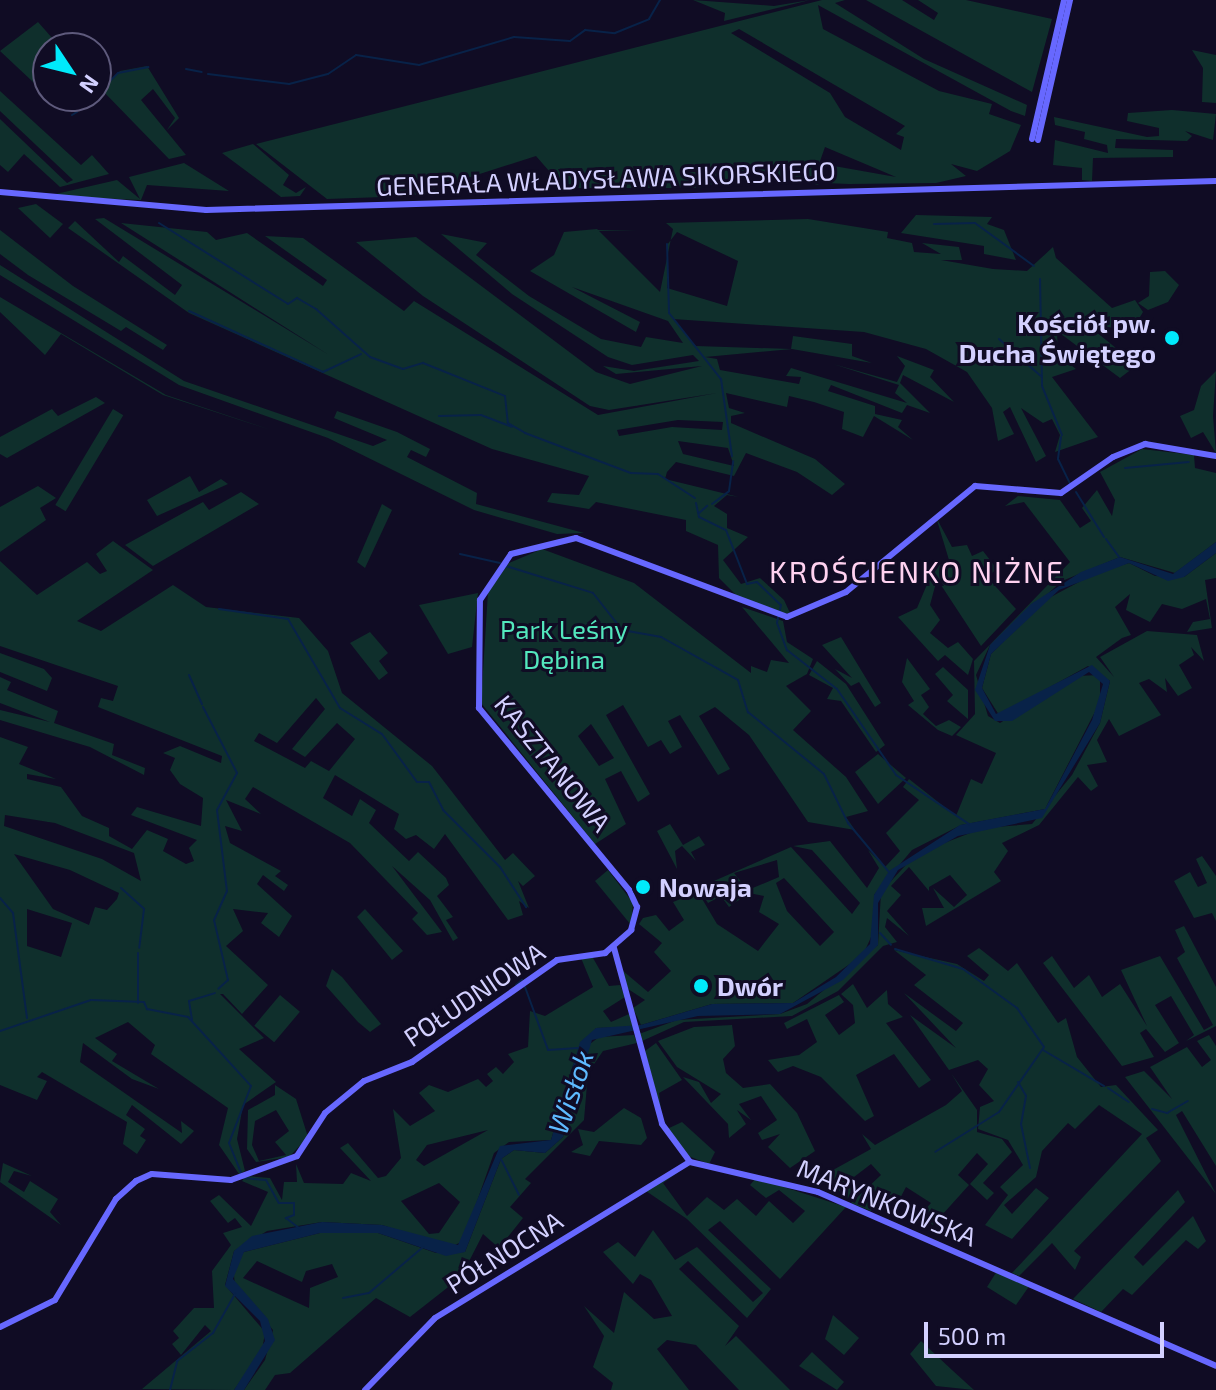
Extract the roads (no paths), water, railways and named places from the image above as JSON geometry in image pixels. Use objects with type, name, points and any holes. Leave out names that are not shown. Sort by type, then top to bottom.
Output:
[{"type":"street","points":[[1035,139],[1064,0]]},
{"type":"street","points":[[1055,38],[1070,0]]},
{"type":"street","name":"GENERAŁA WŁADYSŁAWA SIKORSKIEGO","points":[[0,192],[206,210],[1216,181]]},
{"type":"street","name":"KASZTANOWA","points":[[638,917],[629,890],[479,708],[476,622],[483,591],[500,564],[528,546],[576,538],[778,618],[846,592],[975,486],[1061,493],[1113,457],[1145,444],[1216,456]]},
{"type":"street","name":"POŁUDNIOWA","points":[[0,1327],[55,1300],[116,1199],[136,1181],[152,1174],[243,1176],[300,1155],[325,1113],[364,1081],[412,1062],[557,960],[601,954],[613,948],[638,917]]},
{"type":"street","name":"MARYNKOWSKA","points":[[613,948],[662,1124],[680,1153],[690,1162],[828,1196],[1216,1366]]},
{"type":"street","points":[[601,954],[616,961]]},
{"type":"street","points":[[677,1165],[680,1153]]},
{"type":"street","name":"PÓŁNOCNA","points":[[365,1390],[435,1318],[578,1229],[618,1212],[677,1165],[690,1162]]},
{"type":"water","name":"Wisłok","points":[[1216,542],[1216,553],[1184,577],[1168,581],[1129,563],[1059,590],[991,654],[982,688],[996,714],[1092,665],[1110,681],[1100,723],[1042,818],[958,836],[898,870],[878,903],[878,945],[843,980],[780,1014],[698,1016],[592,1040],[563,1137],[545,1153],[514,1150],[501,1159],[465,1252],[446,1256],[378,1233],[320,1233],[244,1252],[233,1279],[268,1319],[275,1340],[244,1390],[234,1390],[265,1341],[260,1321],[225,1286],[234,1251],[252,1236],[322,1222],[382,1225],[458,1245],[500,1146],[551,1140],[580,1042],[596,1028],[641,1025],[712,1004],[793,1003],[836,977],[870,944],[874,895],[889,871],[960,825],[1045,809],[1092,720],[1103,684],[1089,672],[1012,721],[995,721],[975,690],[990,645],[1031,604],[1081,572],[1120,557],[1173,574]]},
{"type":"waterway","points":[[208,74],[289,84],[328,74],[356,55],[419,65],[514,37],[570,41],[585,30],[615,33],[649,19],[660,0]]},
{"type":"waterway","points":[[112,79],[118,73],[148,67]]},
{"type":"waterway","points":[[186,69],[202,72]]},
{"type":"waterway","points":[[72,115],[77,112]]},
{"type":"waterway","points":[[159,223],[288,304],[297,298],[316,309],[370,357],[403,369],[423,363],[505,396],[508,423],[525,433],[631,473],[658,474],[695,498]]},
{"type":"waterway","points":[[934,224],[975,223],[1034,266]]},
{"type":"waterway","points":[[667,244],[669,313],[721,379],[732,456]]},
{"type":"waterway","points":[[1040,279],[1042,386],[1062,435]]},
{"type":"waterway","points":[[189,311],[323,372],[361,354]]},
{"type":"waterway","points":[[999,339],[1042,377]]},
{"type":"waterway","points":[[439,416],[481,415],[512,427]]},
{"type":"waterway","points":[[1061,437],[1058,459],[1070,484]]},
{"type":"waterway","points":[[712,504],[729,491],[733,461]]},
{"type":"waterway","points":[[1125,468],[1189,462]]},
{"type":"waterway","points":[[1076,492],[1104,537]]},
{"type":"waterway","points":[[696,503],[699,517],[726,530],[747,584],[757,582],[781,605],[777,623],[787,650],[837,689],[896,775],[969,824]]},
{"type":"waterway","points":[[699,513],[707,506]]},
{"type":"waterway","points":[[1106,539],[1119,557]]},
{"type":"waterway","points":[[460,554],[500,563]]},
{"type":"waterway","points":[[506,566],[593,593],[622,630],[661,637],[738,680],[748,712],[824,774],[848,823],[889,872]]},
{"type":"waterway","points":[[219,609],[288,619],[340,708],[382,734],[417,782],[429,782],[443,810],[500,867],[526,907]]},
{"type":"waterway","points":[[189,675],[202,704]]},
{"type":"waterway","points":[[203,707],[237,773],[217,810],[227,891],[214,920],[228,980],[218,989]]},
{"type":"waterway","points":[[121,888],[144,909],[139,948]]},
{"type":"waterway","points":[[0,898],[13,913],[27,1018]]},
{"type":"waterway","points":[[880,933],[891,945]]},
{"type":"waterway","points":[[895,949],[963,969],[1017,1008],[1044,1047],[999,1112],[935,1152]]},
{"type":"waterway","points":[[138,953],[138,1003]]},
{"type":"waterway","points":[[516,985],[522,980]]},
{"type":"waterway","name":"Wisłok","points":[[525,987],[548,1050],[578,1048]]},
{"type":"waterway","points":[[192,1020],[189,1001],[215,993]]},
{"type":"waterway","points":[[0,1031],[91,1000],[144,1002],[147,1009],[188,1017],[251,1086],[229,1143],[243,1178],[266,1180],[279,1203],[294,1203],[294,1215],[286,1218],[300,1229]]},
{"type":"waterway","points":[[1043,1050],[1104,1086]]},
{"type":"waterway","points":[[1018,1082],[1026,1096],[1021,1124],[1030,1168]]},
{"type":"waterway","points":[[1108,1088],[1129,1102]]},
{"type":"waterway","points":[[1152,1109],[1167,1113],[1188,1101]]},
{"type":"waterway","points":[[501,1159],[519,1195]]},
{"type":"waterway","points":[[343,1298],[369,1293],[423,1247]]},
{"type":"waterway","points":[[170,1390],[177,1361],[213,1333],[235,1294]]},
{"type":"place","name":"Kościół pw. Ducha Świętego","points":[[1172,338]]},
{"type":"place","name":"Nowaja","points":[[643,887]]},
{"type":"place","name":"Dwór","points":[[701,986]]},
{"type":"district","name":"KROŚCIENKO NIŻNE","points":[[917,571]]},
{"type":"park label","name":"Park Leśny Dębina","points":[[564,644]]}]
